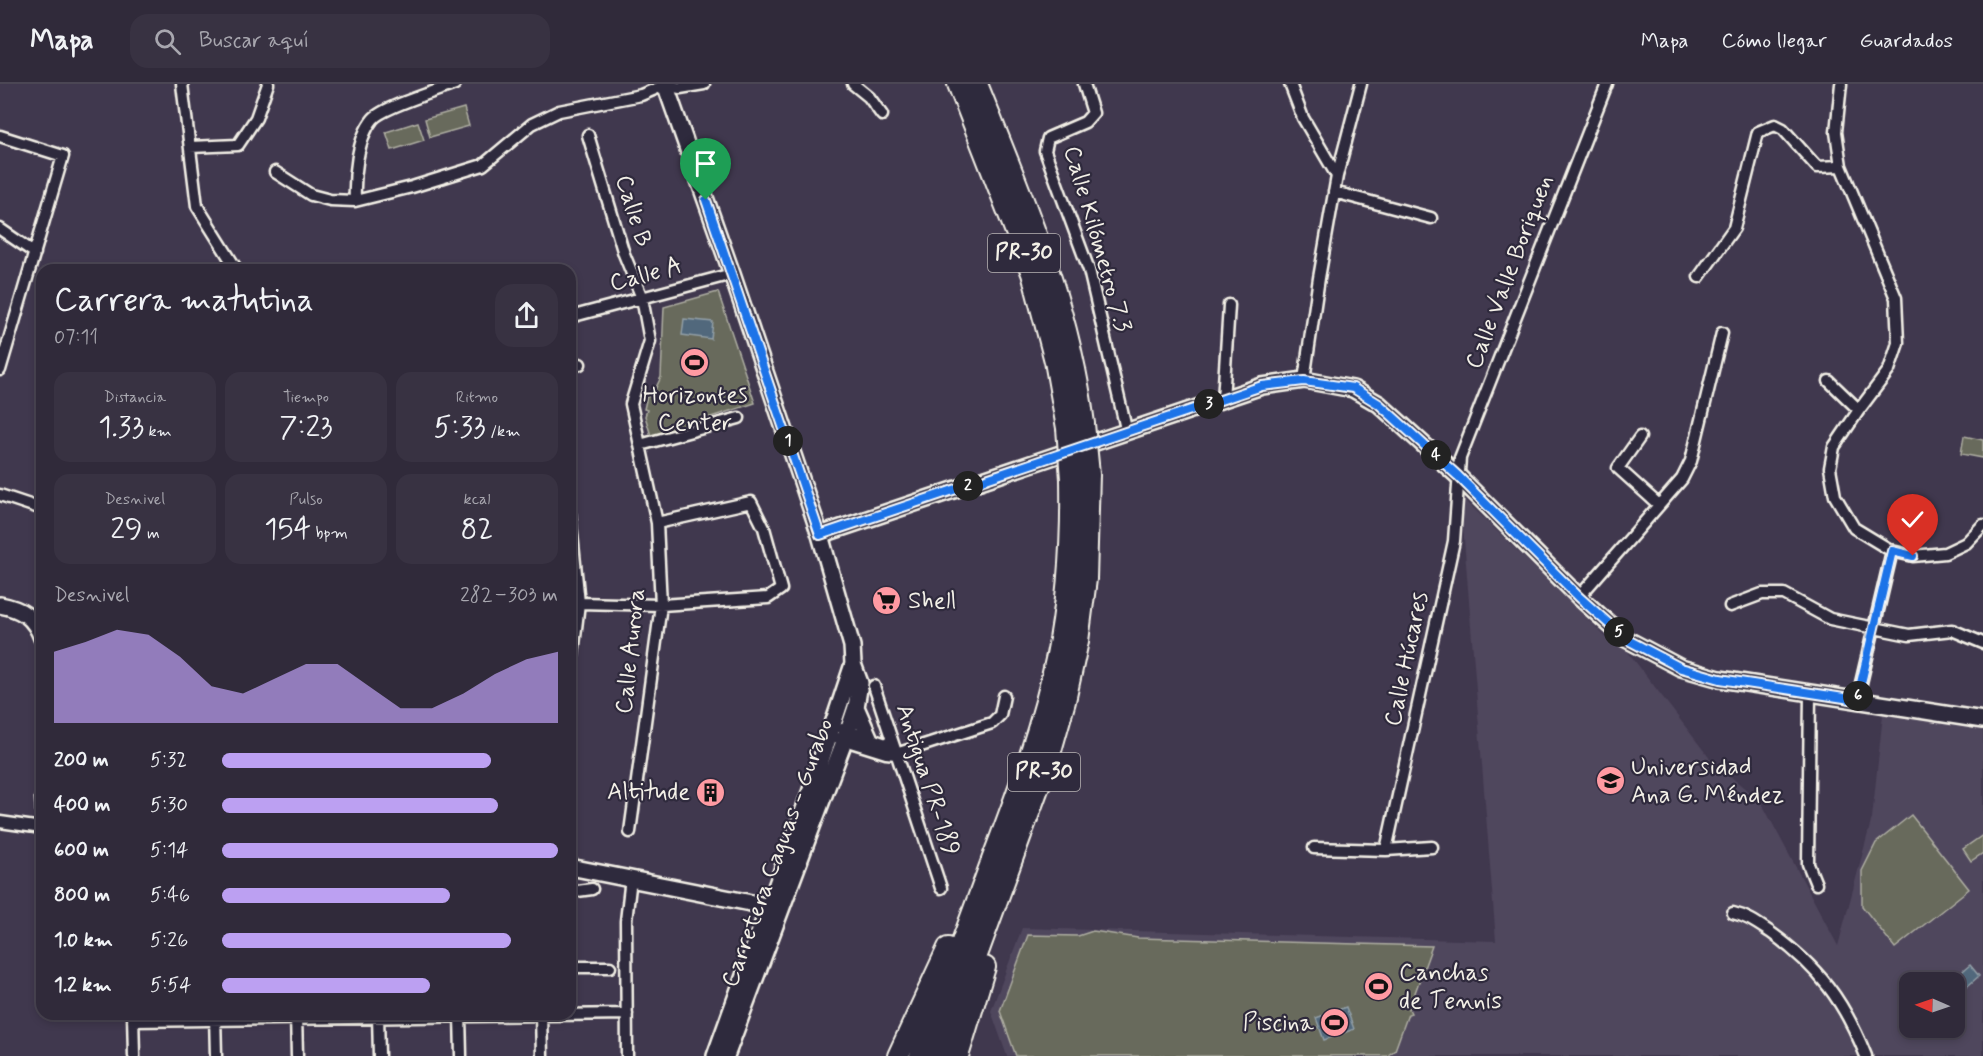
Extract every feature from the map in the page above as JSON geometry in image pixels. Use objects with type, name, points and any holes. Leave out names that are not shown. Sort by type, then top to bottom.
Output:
[{"type":"highway","name":"PR-30","points":[[958,84],[1032,273],[1055,362],[1075,426]]},
{"type":"highway","name":"PR-30","points":[[920,1056],[1048,761],[1072,671],[1086,579],[1075,426],[1074,360],[1052,278],[977,84]]},
{"type":"highway","name":"PR-30","points":[[940,1056],[983,913]]},
{"type":"highway","points":[[898,1056],[952,938],[983,913],[990,951],[958,1056]]},
{"type":"street","points":[[182,84],[197,206],[233,264]]},
{"type":"street","points":[[190,147],[238,145],[256,118],[268,84]]},
{"type":"street","points":[[355,201],[354,186],[358,160],[373,119],[385,110],[455,84]]},
{"type":"street","points":[[275,172],[311,195],[330,200],[355,201],[412,187],[483,165],[532,124],[559,111],[641,95],[665,85],[680,88],[704,84]]},
{"type":"street","points":[[853,84],[869,97],[882,115]]},
{"type":"street","name":"Calle Kilómetro 7.3","points":[[1084,84],[1093,113],[1085,122],[1048,138],[1045,151],[1089,270],[1127,433]]},
{"type":"street","points":[[1290,84],[1304,118],[1337,176]]},
{"type":"street","points":[[1304,381],[1337,176],[1361,84]]},
{"type":"street","name":"Calle Valle Boriquen","points":[[1458,476],[1460,458],[1607,84]]},
{"type":"street","points":[[1841,84],[1836,132],[1841,166],[1896,298],[1898,343],[1889,370],[1834,447],[1830,468],[1835,496],[1854,528],[1892,551],[1913,556],[1945,553],[1966,543],[1983,525]]},
{"type":"street","name":"Carretera Caguas - Gurabo","points":[[665,85],[820,535],[852,646],[853,664],[860,683],[856,706],[846,736],[715,1056]]},
{"type":"street","points":[[1699,277],[1734,228],[1758,132],[1775,125],[1783,129],[1817,167],[1841,166]]},
{"type":"street","name":"Calle B","points":[[588,135],[624,254],[642,298]]},
{"type":"street","points":[[0,136],[63,156],[0,370]]},
{"type":"street","points":[[1334,192],[1431,218]]},
{"type":"street","points":[[0,229],[35,253]]},
{"type":"street","name":"Calle A","points":[[576,315],[732,274]]},
{"type":"street","name":"Calle Aurora","points":[[630,832],[661,605],[657,523],[631,404],[650,341],[642,298]]},
{"type":"street","points":[[1223,400],[1229,305]]},
{"type":"street","points":[[1579,597],[1682,479],[1691,461],[1722,333]]},
{"type":"street","points":[[820,535],[1262,386],[1304,381],[1353,388],[1379,404],[1458,476],[1579,597],[1626,639],[1681,668],[1720,679],[1983,720]]},
{"type":"street","points":[[1829,381],[1859,410]]},
{"type":"street","points":[[640,445],[739,418]]},
{"type":"street","points":[[1640,437],[1618,468],[1659,505]]},
{"type":"street","name":"Calle Húcares","points":[[1386,850],[1454,541],[1458,476]]},
{"type":"street","points":[[0,495],[36,507]]},
{"type":"street","points":[[579,603],[661,605],[768,598],[782,589],[764,528],[751,502],[657,523]]},
{"type":"street","points":[[1857,700],[1892,551]]},
{"type":"street","points":[[576,573],[579,603],[576,628]]},
{"type":"street","points":[[1730,606],[1761,594],[1784,594],[1830,619],[1909,635],[1952,630],[1983,643]]},
{"type":"street","points":[[0,605],[16,608],[36,624]]},
{"type":"street","name":"Carretera Caguas - Gurabo","points":[[726,1056],[853,664]]},
{"type":"street","name":"Antigua PR-189","points":[[874,686],[941,888]]},
{"type":"street","points":[[1810,693],[1808,864],[1816,884]]},
{"type":"street","points":[[831,730],[886,753],[896,754],[992,723],[1000,716],[1004,696]]},
{"type":"street","points":[[856,706],[870,739]]},
{"type":"street","points":[[846,736],[886,744],[896,754]]},
{"type":"street","points":[[0,822],[36,827]]},
{"type":"street","points":[[1314,848],[1386,850],[1432,847]]},
{"type":"street","points":[[576,868],[775,907]]},
{"type":"street","points":[[627,1056],[626,921],[631,878]]},
{"type":"street","points":[[576,891],[592,889]]},
{"type":"street","points":[[1733,913],[1750,919],[1791,947],[1829,986],[1853,1024],[1866,1056]]},
{"type":"street","points":[[576,968],[610,967]]},
{"type":"street","points":[[576,1015],[627,1014]]},
{"type":"street","points":[[133,1020],[134,1056]]},
{"type":"street","points":[[215,1020],[216,1056]]},
{"type":"street","points":[[296,1020],[297,1056]]},
{"type":"street","points":[[378,1020],[379,1056]]},
{"type":"street","points":[[460,1020],[461,1056]]},
{"type":"street","points":[[541,1020],[542,1056]]},
{"type":"shaded area","name":"Universidad Ana G. Méndez","points":[[1463,498],[1608,639],[1628,652],[1711,760],[1761,802],[1838,946],[1872,818],[1883,714],[1983,728],[1983,1056],[1007,1056],[991,1011],[1022,928],[1496,941],[1463,526]]},
{"type":"green space","points":[[464,108],[469,126],[430,137],[425,119]]},
{"type":"green space","points":[[418,122],[424,140],[392,150],[386,132]]},
{"type":"green space","points":[[718,292],[755,403],[651,436],[645,416],[647,410],[644,409],[647,396],[652,396],[661,377],[664,307]]},
{"type":"green space","points":[[1964,436],[1983,440],[1983,458],[1961,454]]},
{"type":"green space","points":[[1911,815],[1969,889],[1895,948],[1862,906],[1862,871],[1876,843]]},
{"type":"green space","points":[[1983,835],[1983,853],[1971,861],[1963,849]]},
{"type":"green space","points":[[1093,931],[1138,938],[1432,946],[1409,1009],[1411,1013],[1408,1014],[1395,1050],[1387,1056],[1016,1056],[1000,1011],[1028,935],[1078,936]]},
{"type":"water","points":[[684,319],[713,322],[711,339],[682,335]]},
{"type":"water","points":[[1970,965],[1979,976],[1965,988],[1965,972],[1962,972]]},
{"type":"water","name":"Piscina","points":[[1346,1007],[1354,1029],[1324,1040],[1316,1018]]},
{"type":"place","name":"Horizontes Center","points":[[695,362]]},
{"type":"place","name":"Shell","points":[[887,601]]},
{"type":"place","name":"Universidad Ana G. Méndez","points":[[1610,781]]},
{"type":"place","name":"Altitude","points":[[711,792]]},
{"type":"place","name":"Canchas de Tennis","points":[[1378,987]]},
{"type":"place","name":"Piscina","points":[[1335,1023]]},
{"type":"route","points":[[706,200],[820,535],[1262,386],[1304,381],[1353,388],[1379,404],[1458,476],[1579,597],[1626,639],[1681,668],[1720,679],[1857,700],[1892,551],[1913,556]]}]
